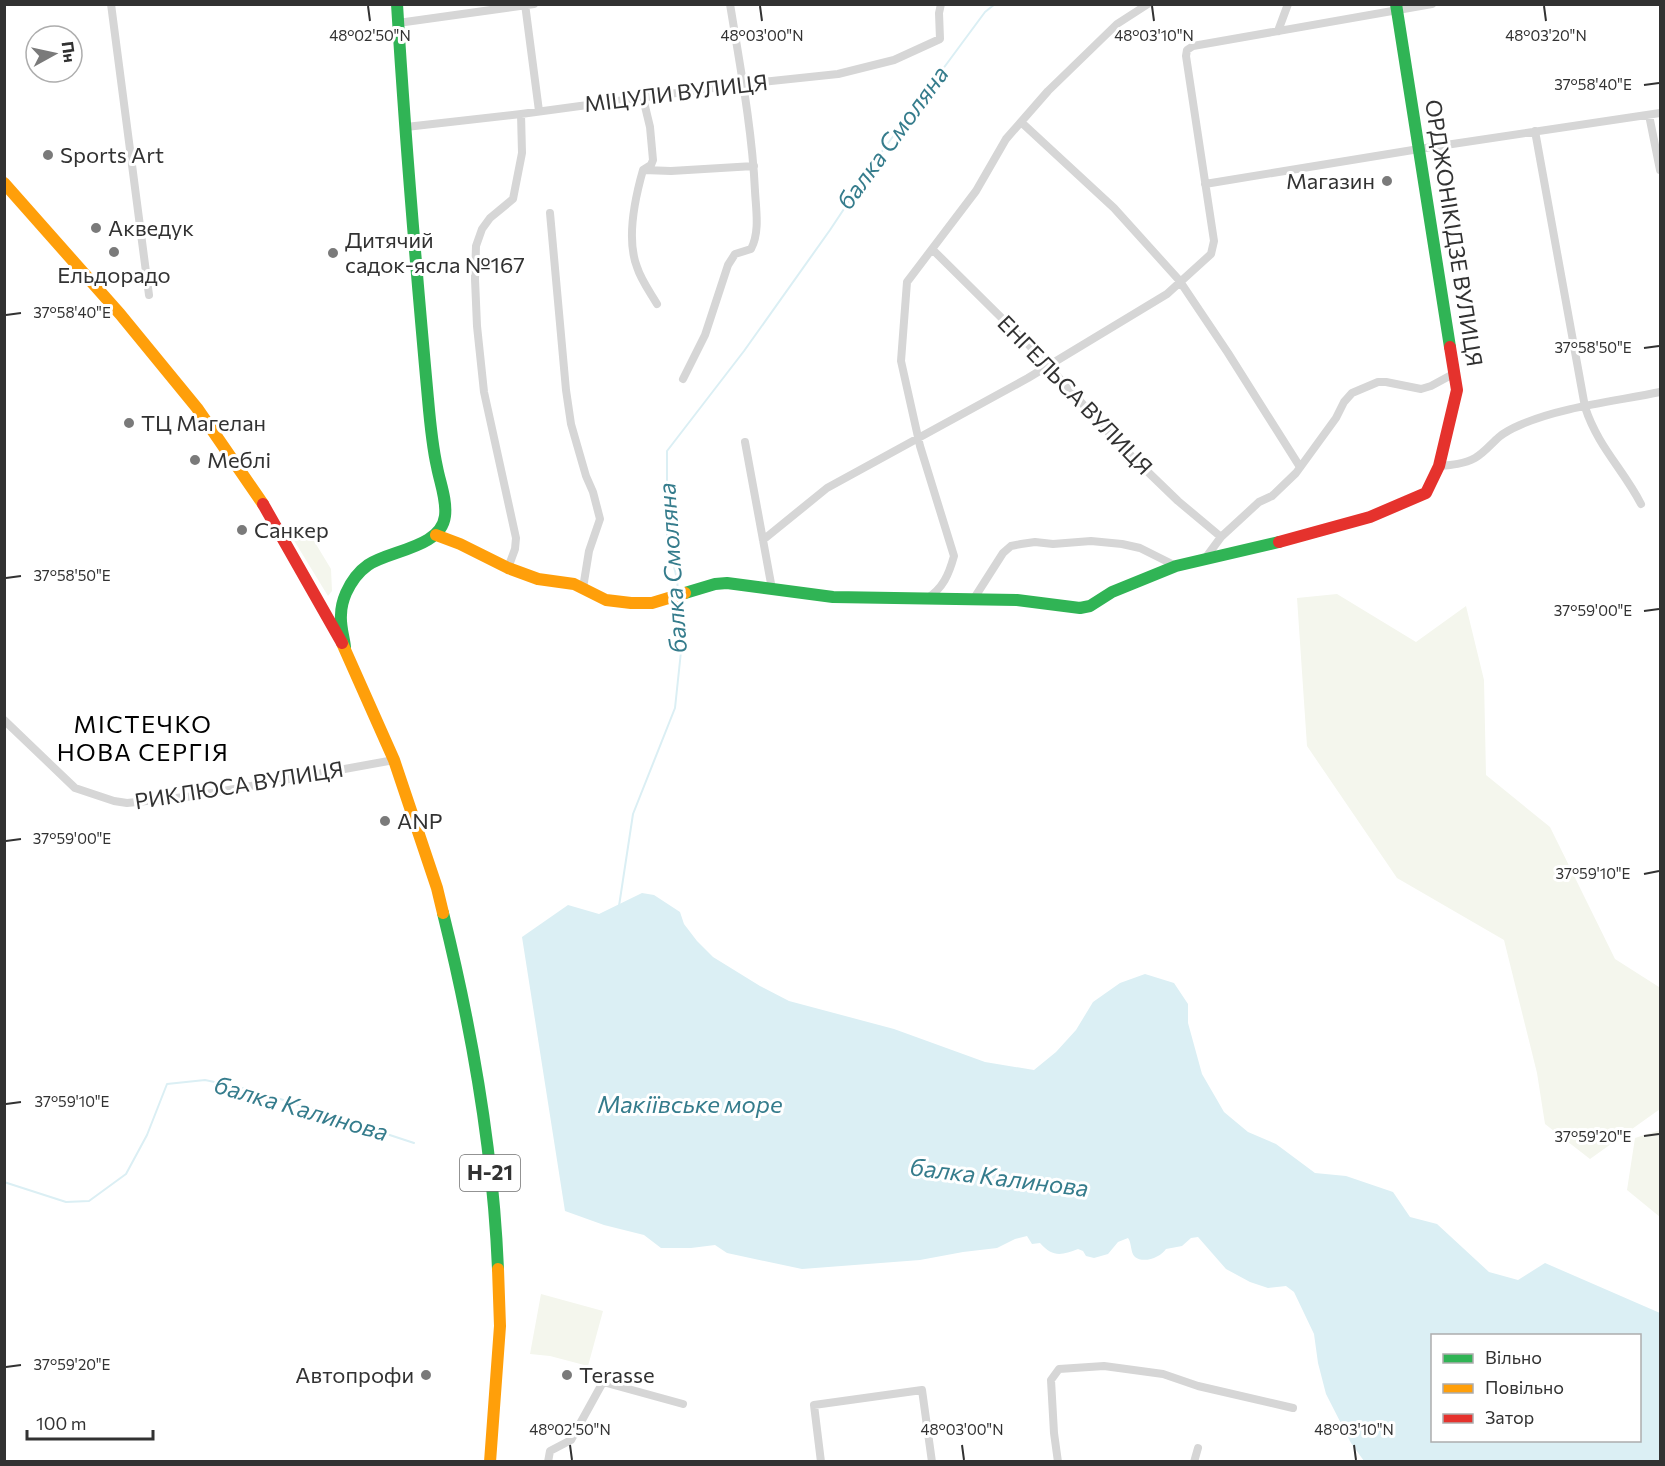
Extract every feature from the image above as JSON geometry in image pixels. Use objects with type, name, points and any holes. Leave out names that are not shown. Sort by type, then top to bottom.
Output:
[{"type":"street","points":[[111,4],[149,295]]},
{"type":"street","points":[[345,648],[340,612],[346,590],[359,573],[377,560],[430,540],[444,525],[445,507],[430,429],[396,4]]},
{"type":"street","points":[[683,380],[705,335],[728,265],[735,254],[751,249],[754,243],[757,219],[754,166],[730,4]]},
{"type":"street","name":"МІЦУЛИ ВУЛИЦЯ","points":[[406,127],[838,74],[894,60],[940,39],[941,4]]},
{"type":"street","points":[[924,600],[942,585],[950,571],[954,556],[918,438],[901,361],[907,282],[976,191],[1006,139],[1048,91],[1117,24],[1148,4]]},
{"type":"street","points":[[1278,31],[1288,4]]},
{"type":"street","points":[[763,540],[827,488],[1048,366],[1167,294],[1211,255],[1214,241],[1186,56],[1187,50],[1193,45],[1278,31],[1397,7],[1432,4]]},
{"type":"street","points":[[398,23],[528,5],[539,111]]},
{"type":"street","name":"ОРДЖОНІКІДЗЕ ВУЛИЦЯ","points":[[436,535],[538,579],[574,584],[606,600],[631,603],[652,603],[721,584],[833,597],[1017,600],[1080,608],[1090,606],[1112,592],[1176,566],[1276,543],[1370,517],[1426,493],[1439,466],[1457,390],[1397,7]]},
{"type":"street","points":[[643,98],[650,127],[653,160],[651,165],[644,170],[633,219],[632,243],[637,269],[657,304]]},
{"type":"street","points":[[1205,184],[1660,113]]},
{"type":"street","points":[[508,568],[515,549],[516,538],[484,392],[475,279],[476,246],[482,228],[490,218],[513,199],[522,153],[521,114]]},
{"type":"street","points":[[1649,114],[1660,170]]},
{"type":"street","points":[[1021,122],[1114,208],[1181,282],[1300,467]]},
{"type":"street","points":[[1535,131],[1585,407],[1591,426],[1641,504]]},
{"type":"street","points":[[644,170],[671,171],[754,166]]},
{"type":"street","name":"Н-21","points":[[4,183],[120,314],[197,408],[236,463],[269,513],[345,648],[394,760],[437,888],[470,1029],[481,1096],[496,1238],[500,1326],[490,1461]]},
{"type":"street","points":[[550,213],[571,424],[600,519],[590,551],[583,588]]},
{"type":"street","name":"ЕНГЕЛЬСА ВУЛИЦЯ","points":[[932,249],[1028,344],[1121,446],[1178,501],[1221,537]]},
{"type":"street","points":[[1204,560],[1221,537],[1259,502],[1272,496],[1300,467],[1352,393],[1378,382],[1421,389],[1455,373]]},
{"type":"street","points":[[1439,466],[1459,464],[1475,458],[1501,435],[1520,425],[1585,407],[1660,392]]},
{"type":"street","points":[[745,442],[772,589]]},
{"type":"street","points":[[972,600],[1003,553],[1011,546],[1021,544],[1091,541],[1122,544],[1140,548],[1176,566]]},
{"type":"street","name":"РИКЛЮСА ВУЛИЦЯ","points":[[4,720],[75,788],[126,803],[195,796],[394,760]]},
{"type":"street","points":[[1058,1461],[1054,1432],[1052,1380],[1059,1369],[1104,1366],[1163,1374],[1198,1386],[1293,1407]]},
{"type":"street","points":[[548,1461],[550,1451],[571,1440],[603,1382],[683,1404]]},
{"type":"street","points":[[821,1461],[814,1404],[922,1390],[932,1461]]},
{"type":"street","points":[[1194,1461],[1198,1448]]},
{"type":"shaded area","points":[[299,526],[308,531],[331,569],[332,591],[328,596],[287,529]]},
{"type":"shaded area","points":[[1337,594],[1416,642],[1466,606],[1484,680],[1486,775],[1550,827],[1615,959],[1660,986],[1660,1109],[1590,1159],[1545,1124],[1537,1073],[1504,940],[1397,878],[1307,746],[1297,598]]},
{"type":"shaded area","points":[[1660,1130],[1660,1217],[1627,1190],[1635,1138]]},
{"type":"shaded area","points":[[541,1294],[603,1311],[588,1366],[550,1356],[530,1354]]},
{"type":"water","name":"Макіївське море","points":[[642,893],[654,895],[680,912],[684,924],[713,957],[789,1001],[894,1029],[985,1062],[1034,1070],[1056,1052],[1076,1030],[1093,1002],[1120,983],[1145,974],[1174,983],[1188,1004],[1188,1023],[1202,1074],[1224,1112],[1248,1132],[1276,1144],[1315,1173],[1346,1176],[1393,1192],[1410,1217],[1437,1224],[1489,1272],[1518,1280],[1545,1263],[1660,1313],[1660,1461],[1364,1461],[1351,1443],[1326,1394],[1314,1334],[1294,1292],[1286,1286],[1268,1288],[1250,1282],[1226,1269],[1198,1237],[1191,1238],[1182,1246],[1166,1249],[1156,1257],[1147,1260],[1135,1257],[1128,1238],[1118,1242],[1108,1254],[1094,1258],[1086,1256],[1078,1249],[1062,1254],[1054,1253],[1040,1243],[1032,1244],[1027,1236],[997,1248],[920,1260],[802,1269],[727,1253],[715,1245],[661,1248],[644,1235],[604,1225],[565,1211],[522,937],[568,905],[599,914]]},
{"type":"waterway","name":"балка Смоляна","points":[[678,592],[667,538],[667,451],[744,351],[830,230],[883,150],[985,12],[995,4]]},
{"type":"waterway","name":"балка Смоляна","points":[[619,906],[633,814],[675,708],[682,642],[679,600]]},
{"type":"waterway","name":"балка Калинова","points":[[4,1182],[66,1202],[89,1201],[126,1174],[147,1135],[167,1084],[205,1080],[256,1091],[414,1143]]},
{"type":"traffic: fast","points":[[345,647],[341,610],[346,593],[355,577],[377,560],[425,542],[441,527],[445,516],[444,498],[432,442],[411,202],[397,4]]},
{"type":"traffic: fast","points":[[1396,4],[1450,347]]},
{"type":"traffic: fast","points":[[685,593],[715,584],[727,583],[833,597],[1017,600],[1080,608],[1090,606],[1112,592],[1176,566],[1279,542]]},
{"type":"traffic: fast","points":[[443,913],[472,1045],[486,1134],[498,1269]]},
{"type":"traffic: slow","points":[[4,183],[120,314],[197,408],[263,504]]},
{"type":"traffic: slow","points":[[436,535],[460,544],[508,568],[538,579],[574,584],[606,600],[652,603],[685,593]]},
{"type":"traffic: slow","points":[[342,643],[394,760],[437,888],[443,913]]},
{"type":"traffic: slow","points":[[490,1462],[500,1326],[498,1269]]},
{"type":"traffic: jam","points":[[1279,542],[1370,517],[1426,493],[1439,466],[1457,390],[1450,347]]},
{"type":"traffic: jam","points":[[263,504],[342,643]]},
{"type":"place","name":"Sports Art","points":[[48,155]]},
{"type":"place","name":"Магазин","points":[[1387,181]]},
{"type":"place","name":"Акведук","points":[[96,228]]},
{"type":"place","name":"Ельдорадо","points":[[114,252]]},
{"type":"place","name":"Дитячий садок-ясла №167","points":[[333,253]]},
{"type":"place","name":"ТЦ Магелан","points":[[129,423]]},
{"type":"place","name":"Меблі","points":[[195,460]]},
{"type":"place","name":"Санкер","points":[[242,530]]},
{"type":"place","name":"ANP","points":[[385,821]]},
{"type":"place","name":"Автопрофи","points":[[426,1375]]},
{"type":"place","name":"Terasse","points":[[567,1375]]},
{"type":"district","name":"МІСТЕЧКО НОВА СЕРГІЯ","points":[[143,739]]}]
